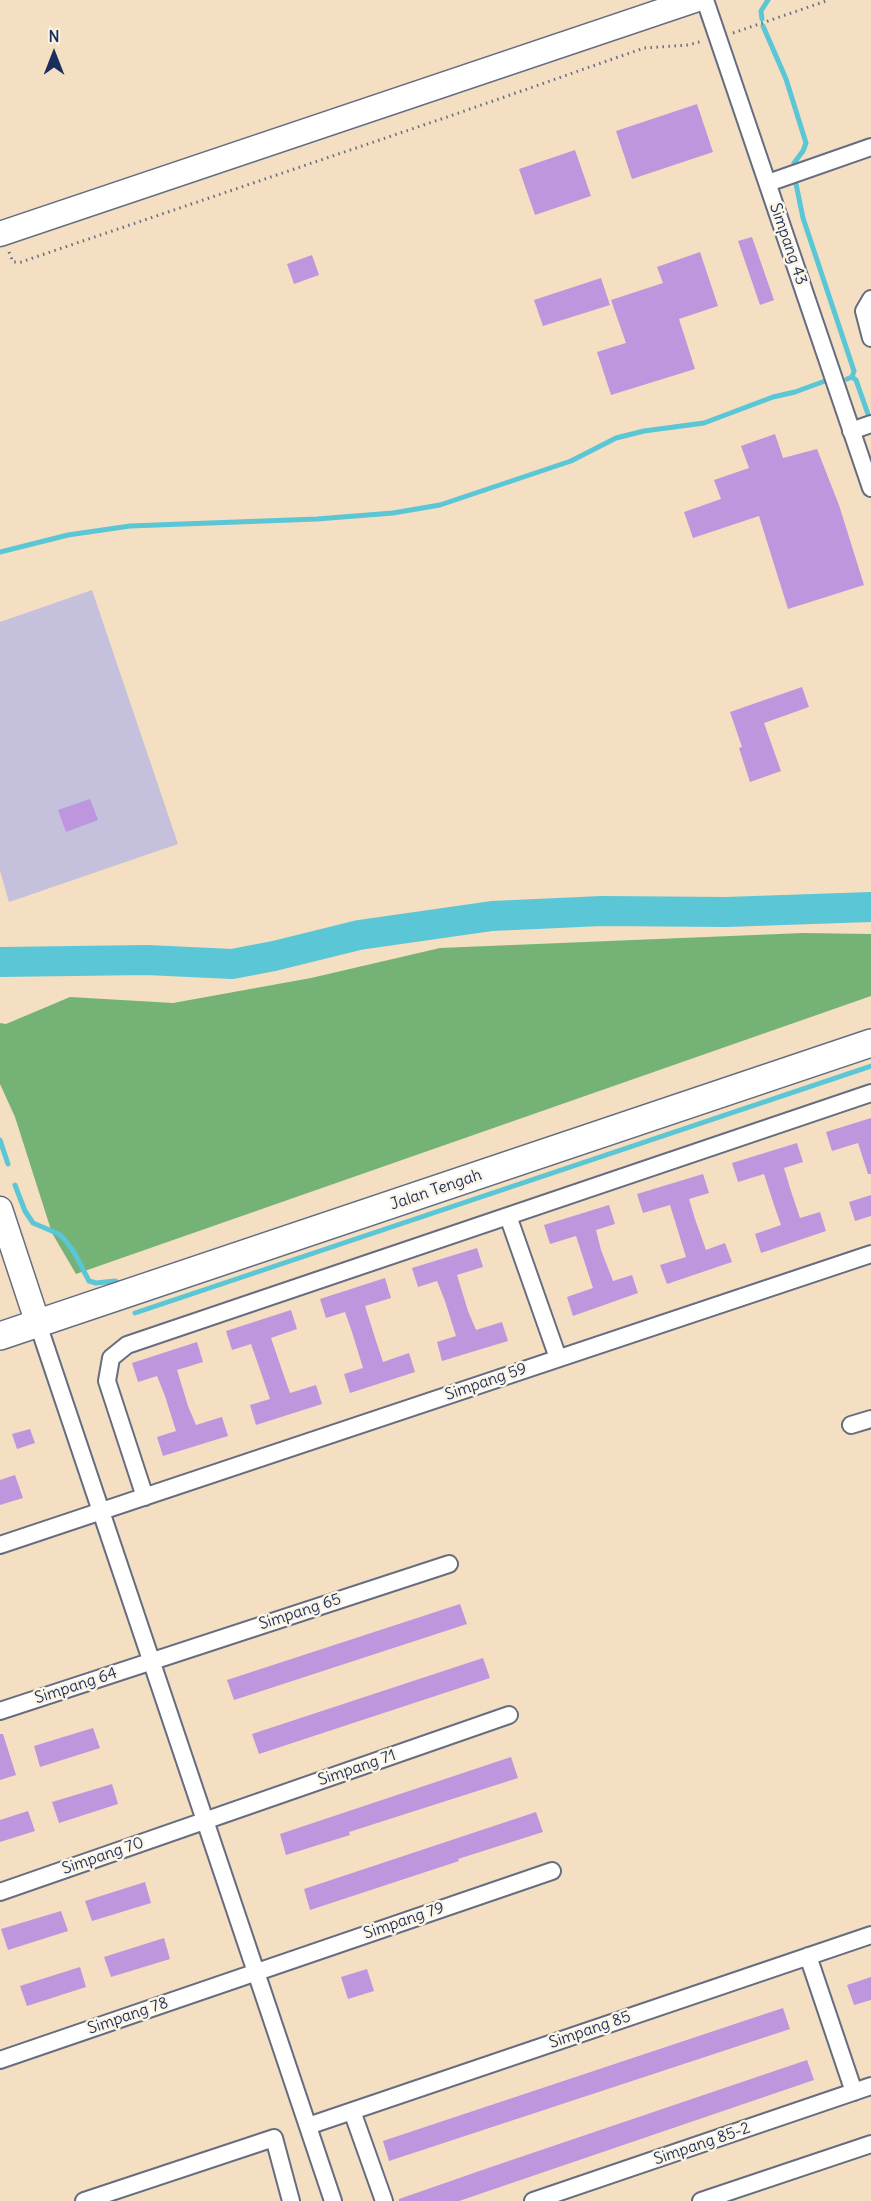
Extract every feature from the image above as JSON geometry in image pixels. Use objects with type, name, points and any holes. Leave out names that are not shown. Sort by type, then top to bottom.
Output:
[{"type":"main road","name":"Jalan Tengah","points":[[0,1336],[871,1043]]},
{"type":"street","points":[[1,234],[695,0]]},
{"type":"street","name":"Simpang 43","points":[[705,0],[852,431],[868,466],[871,488]]},
{"type":"street","points":[[768,183],[871,147]]},
{"type":"street","points":[[871,299],[864,311],[871,338]]},
{"type":"street","points":[[852,431],[871,424]]},
{"type":"street","points":[[145,1497],[107,1381],[111,1358],[127,1346],[871,1094]]},
{"type":"street","points":[[0,1209],[333,2201]]},
{"type":"street","points":[[508,1216],[558,1358]]},
{"type":"street","name":"Simpang 59","points":[[0,1545],[871,1254]]},
{"type":"street","points":[[851,1425],[871,1419]]},
{"type":"street","name":"Simpang 65","points":[[152,1661],[449,1564]]},
{"type":"street","name":"Simpang 64","points":[[0,1711],[152,1661]]},
{"type":"street","name":"Simpang 71","points":[[205,1821],[509,1715]]},
{"type":"street","name":"Simpang 70","points":[[0,1892],[205,1821]]},
{"type":"street","name":"Simpang 79","points":[[256,1972],[552,1871]]},
{"type":"street","name":"Simpang 85","points":[[308,2126],[871,1935]]},
{"type":"street","points":[[808,1956],[854,2092]]},
{"type":"street","name":"Simpang 78","points":[[0,2060],[256,1972]]},
{"type":"street","name":"Simpang 85-2","points":[[533,2201],[871,2086]]},
{"type":"street","points":[[352,2111],[384,2201]]},
{"type":"street","points":[[84,2201],[274,2138],[291,2201]]},
{"type":"street","points":[[701,2201],[871,2144]]},
{"type":"path","points":[[1,234],[13,262],[21,262],[453,116],[644,48],[688,45],[719,38],[829,0]]},
{"type":"shaded area","points":[[92,590],[178,844],[9,902],[0,871],[0,622]]},
{"type":"green space","points":[[803,933],[871,934],[871,996],[76,1274],[52,1233],[15,1117],[0,1084],[0,1023],[6,1024],[70,997],[173,1003],[311,978],[440,948]]},
{"type":"building","points":[[697,104],[713,152],[632,179],[616,131]]},
{"type":"building","points":[[575,150],[591,196],[535,215],[519,169]]},
{"type":"building","points":[[752,237],[774,300],[760,305],[738,241]]},
{"type":"building","points":[[700,252],[718,306],[679,319],[695,369],[611,395],[597,352],[626,343],[611,300],[663,283],[657,267]]},
{"type":"building","points":[[312,255],[319,275],[294,284],[287,264]]},
{"type":"building","points":[[601,278],[610,305],[543,326],[534,300]]},
{"type":"building","points":[[775,434],[783,458],[817,449],[839,505],[864,585],[788,609],[759,516],[693,538],[684,512],[721,499],[714,480],[749,468],[741,446]]},
{"type":"building","points":[[802,687],[809,707],[764,723],[781,771],[750,782],[739,748],[742,747],[730,712]]},
{"type":"building","points":[[90,799],[98,820],[66,832],[58,810]]},
{"type":"building","points":[[871,1118],[871,1174],[868,1174],[858,1143],[832,1151],[826,1132]]},
{"type":"building","points":[[797,1143],[803,1162],[784,1168],[790,1188],[800,1218],[820,1212],[826,1231],[761,1253],[755,1234],[781,1225],[764,1174],[738,1182],[732,1163]]},
{"type":"building","points":[[703,1174],[709,1193],[689,1199],[695,1219],[706,1250],[725,1243],[732,1262],[667,1284],[660,1265],[686,1257],[670,1205],[643,1213],[637,1194]]},
{"type":"building","points":[[871,1195],[871,1216],[855,1221],[849,1202]]},
{"type":"building","points":[[609,1205],[615,1224],[596,1230],[601,1250],[613,1281],[632,1275],[638,1293],[573,1316],[567,1297],[593,1288],[576,1236],[550,1244],[544,1225]]},
{"type":"building","points":[[477,1248],[483,1267],[457,1275],[468,1311],[476,1330],[502,1322],[508,1341],[442,1361],[437,1342],[456,1336],[445,1301],[437,1281],[418,1287],[412,1268]]},
{"type":"building","points":[[385,1278],[391,1298],[365,1306],[376,1341],[383,1362],[409,1353],[415,1372],[350,1393],[344,1374],[363,1368],[352,1332],[345,1312],[326,1318],[320,1299]]},
{"type":"building","points":[[291,1310],[297,1329],[271,1338],[290,1393],[316,1385],[322,1404],[256,1425],[250,1405],[270,1399],[251,1344],[232,1350],[226,1331]]},
{"type":"building","points":[[197,1342],[203,1362],[177,1370],[188,1406],[196,1425],[222,1417],[228,1436],[163,1456],[157,1437],[176,1431],[165,1396],[157,1376],[138,1382],[132,1363]]},
{"type":"building","points":[[30,1429],[35,1443],[17,1449],[12,1434]]},
{"type":"building","points":[[15,1475],[23,1498],[0,1505],[0,1480]]},
{"type":"building","points":[[460,1604],[467,1624],[234,1700],[227,1680]]},
{"type":"building","points":[[483,1658],[490,1678],[259,1754],[252,1734]]},
{"type":"building","points":[[93,1728],[100,1748],[40,1767],[34,1746]]},
{"type":"building","points":[[0,1734],[3,1734],[16,1775],[0,1780]]},
{"type":"building","points":[[511,1757],[518,1778],[349,1832],[350,1835],[286,1855],[280,1834]]},
{"type":"building","points":[[112,1784],[118,1804],[59,1823],[52,1802]]},
{"type":"building","points":[[28,1811],[35,1831],[0,1842],[0,1820]]},
{"type":"building","points":[[536,1812],[543,1832],[310,1910],[304,1889]]},
{"type":"building","points":[[145,1882],[151,1903],[92,1921],[85,1901]]},
{"type":"building","points":[[61,1911],[68,1931],[8,1950],[1,1929]]},
{"type":"building","points":[[164,1938],[170,1959],[111,1977],[104,1957]]},
{"type":"building","points":[[80,1967],[86,1987],[27,2006],[20,1986]]},
{"type":"building","points":[[367,1969],[374,1991],[348,1999],[341,1977]]},
{"type":"building","points":[[871,1977],[871,2000],[854,2005],[847,1985]]},
{"type":"building","points":[[783,2008],[790,2029],[389,2161],[383,2141]]},
{"type":"building","points":[[807,2060],[814,2080],[459,2201],[399,2201],[399,2199],[491,2167]]},
{"type":"waterway","points":[[762,19],[761,11],[768,0]]},
{"type":"waterway","points":[[763,26],[786,79],[806,143],[794,163]]},
{"type":"waterway","points":[[796,184],[803,218],[854,371],[852,377],[847,379]]},
{"type":"waterway","points":[[852,377],[856,380],[869,417]]},
{"type":"waterway","points":[[0,552],[68,535],[130,526],[317,519],[393,513],[440,505],[571,461],[616,438],[644,431],[704,423],[773,397],[825,381]]},
{"type":"waterway","points":[[0,962],[147,960],[232,964],[359,935],[492,916],[602,911],[726,912],[871,907]]},
{"type":"waterway","points":[[135,1313],[871,1066]]},
{"type":"waterway","points":[[0,1140],[8,1164]]},
{"type":"waterway","points":[[15,1185],[25,1211],[33,1223],[59,1234],[65,1240],[89,1281],[119,1283]]}]
